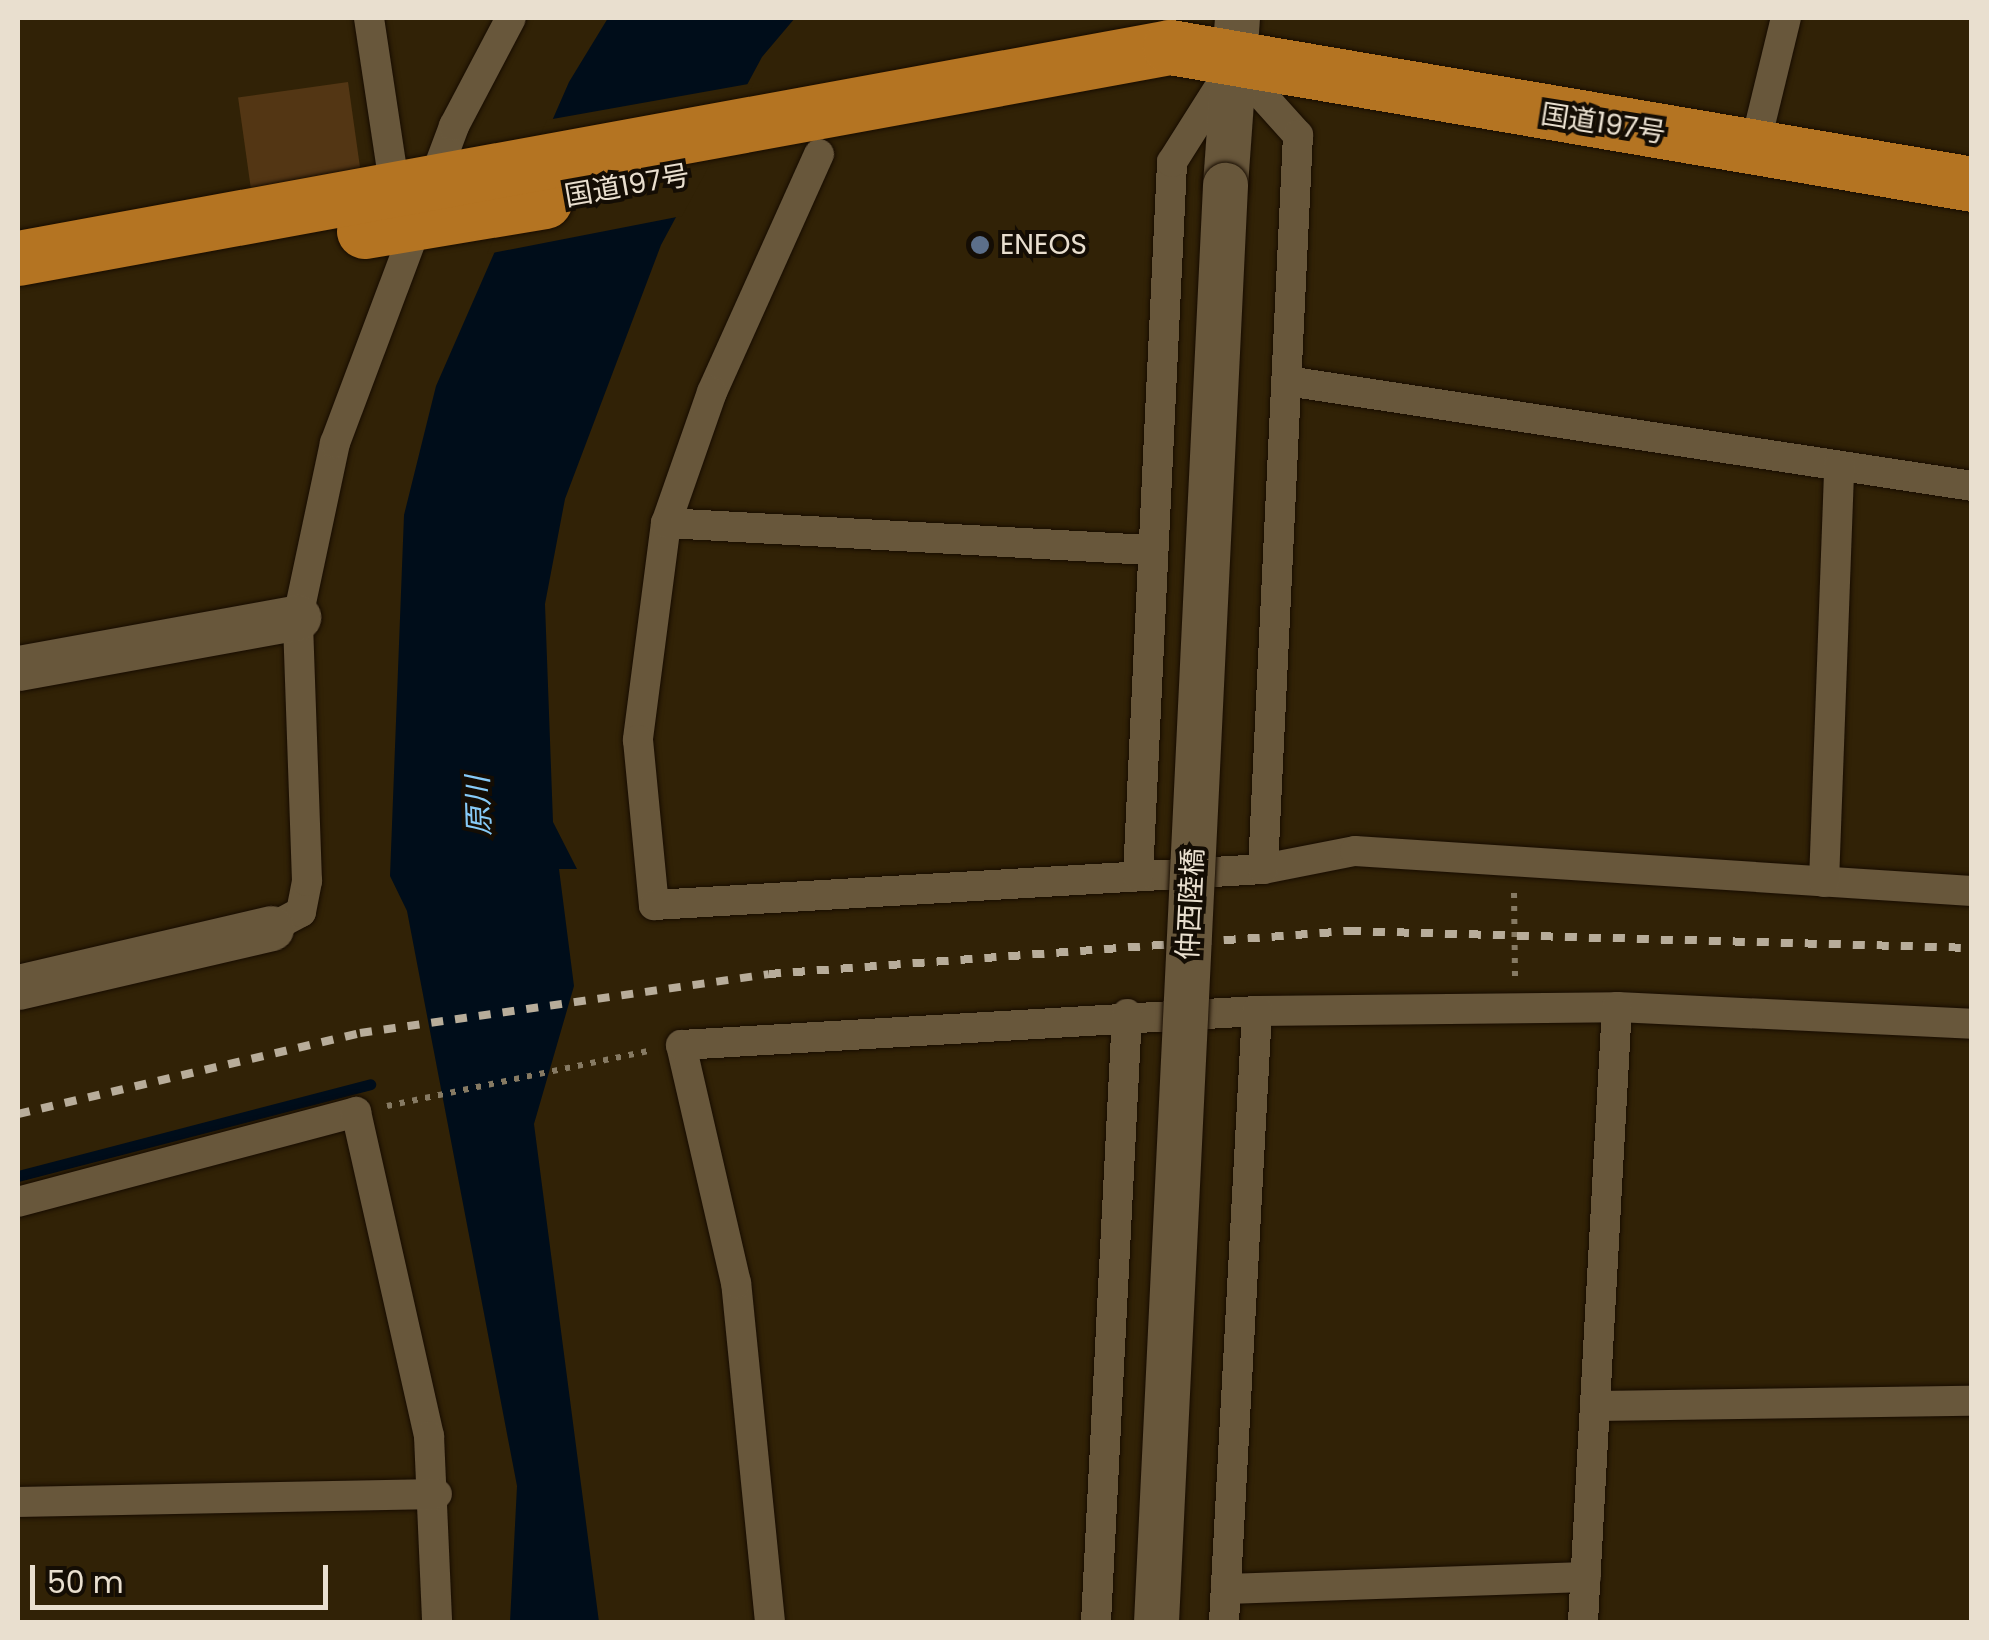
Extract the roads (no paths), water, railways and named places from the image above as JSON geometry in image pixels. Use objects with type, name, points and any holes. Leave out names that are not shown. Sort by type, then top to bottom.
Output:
[{"type":"highway","name":"国道197号","points":[[755,145],[819,154],[1162,88],[1235,41]]},
{"type":"highway","name":"国道197号","points":[[18,258],[755,145],[1170,47],[1235,41],[1754,148],[1972,184]]},
{"type":"highway","name":"国道197号","points":[[18,295],[435,196]]},
{"type":"main road","name":"仲西陸橋","points":[[1156,1622],[1235,41]]},
{"type":"main road","points":[[18,668],[298,617]]},
{"type":"main road","points":[[18,988],[272,928]]},
{"type":"street","points":[[369,18],[435,196]]},
{"type":"street","points":[[272,928],[301,912],[307,881],[298,617],[335,443],[512,18]]},
{"type":"street","points":[[1754,148],[1786,18]]},
{"type":"street","points":[[1138,876],[1172,162],[1235,41],[1298,135],[1263,868]]},
{"type":"street","points":[[819,154],[712,392],[666,523],[638,740],[654,905],[1263,868],[1355,852],[1972,891]]},
{"type":"street","points":[[1288,381],[1972,486]]},
{"type":"street","points":[[1824,882],[1839,466]]},
{"type":"street","points":[[666,523],[1151,550]]},
{"type":"street","points":[[1583,1622],[1617,1007]]},
{"type":"street","points":[[770,1622],[736,1283],[681,1046],[1127,1014],[1257,1010],[1617,1007],[1972,1024]]},
{"type":"street","points":[[1224,1622],[1257,1010]]},
{"type":"street","points":[[1096,1622],[1127,1014]]},
{"type":"street","points":[[18,1202],[356,1112],[437,1494],[437,1622]]},
{"type":"street","points":[[1595,1406],[1972,1400]]},
{"type":"street","points":[[18,1502],[437,1494]]},
{"type":"street","points":[[1226,1589],[1586,1577]]},
{"type":"water","name":"原川","points":[[608,18],[795,18],[762,57],[661,245],[565,499],[545,604],[553,822],[577,869],[559,869],[574,986],[534,1124],[599,1622],[510,1622],[517,1486],[407,911],[390,876],[404,515],[436,386],[569,82]]},
{"type":"waterway","points":[[18,1176],[370,1084]]},
{"type":"railway","points":[[18,1114],[360,1033],[769,974],[1349,931],[1972,948]]},
{"type":"place","name":"ENEOS","points":[[980,245]]}]
